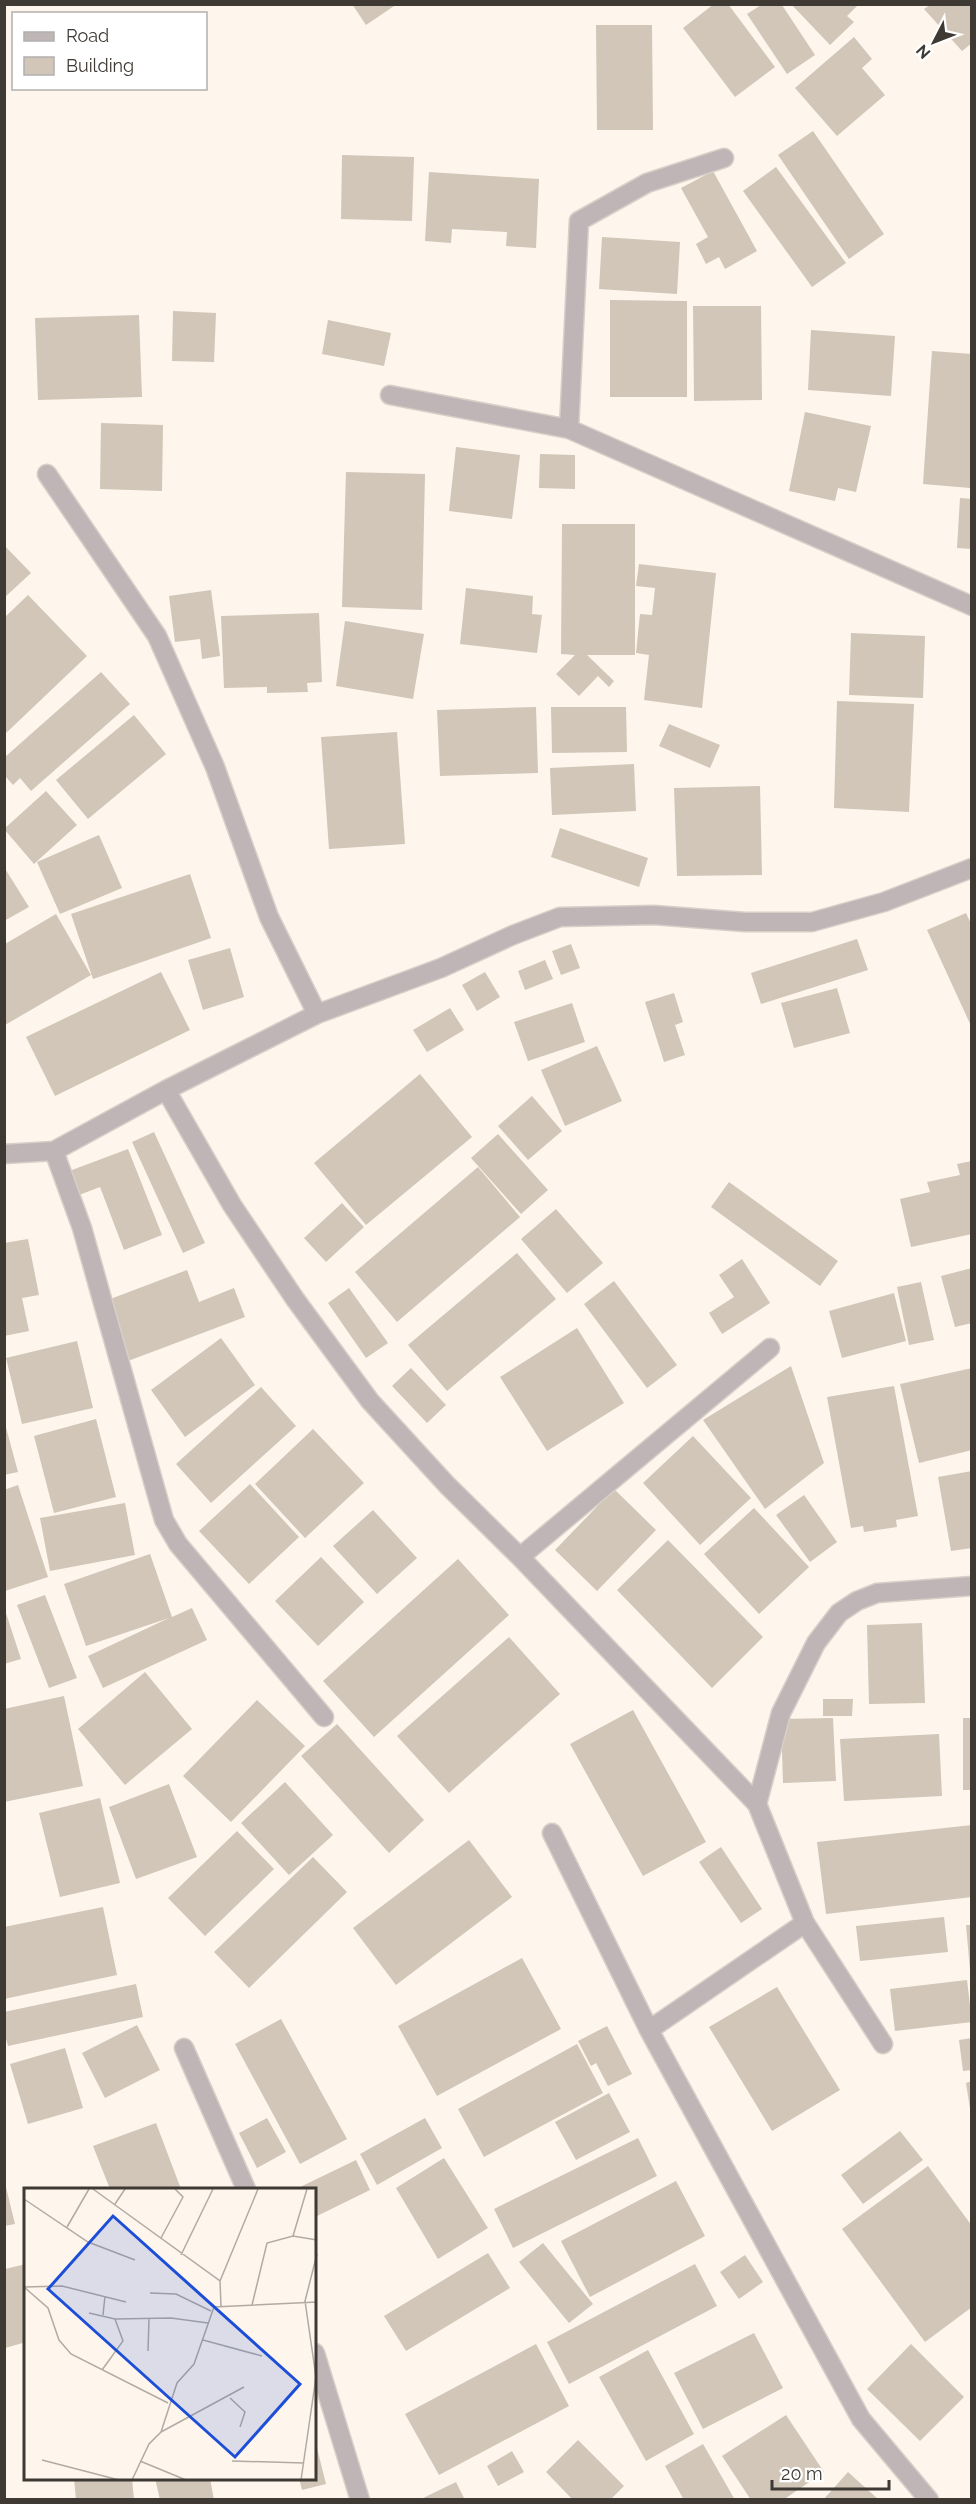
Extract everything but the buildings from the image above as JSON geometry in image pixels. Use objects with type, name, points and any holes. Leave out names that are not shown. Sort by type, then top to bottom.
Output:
[{"type":"street","points":[[569,429],[579,221],[647,183],[724,158]]},
{"type":"street","points":[[390,395],[569,429],[972,606]]},
{"type":"street","points":[[47,474],[157,636],[215,767],[269,917],[317,1014]]},
{"type":"street","points":[[4,1154],[54,1151],[166,1090],[317,1014],[441,968],[560,916],[654,915],[745,922],[812,922],[884,902],[972,868]]},
{"type":"street","points":[[166,1090],[232,1205],[295,1299],[370,1401],[447,1485],[520,1557],[757,1804],[805,1923],[883,2044]]},
{"type":"street","points":[[54,1151],[82,1228],[164,1520],[178,1544],[324,1717]]},
{"type":"street","points":[[520,1557],[770,1348]]},
{"type":"street","points":[[757,1804],[781,1713],[816,1643],[839,1613],[857,1601],[877,1593],[972,1586]]},
{"type":"street","points":[[552,1833],[649,2030],[861,2419],[929,2499]]},
{"type":"street","points":[[649,2030],[805,1923]]},
{"type":"street","points":[[184,2048],[246,2188]]},
{"type":"street","points":[[316,2357],[360,2499]]}]
